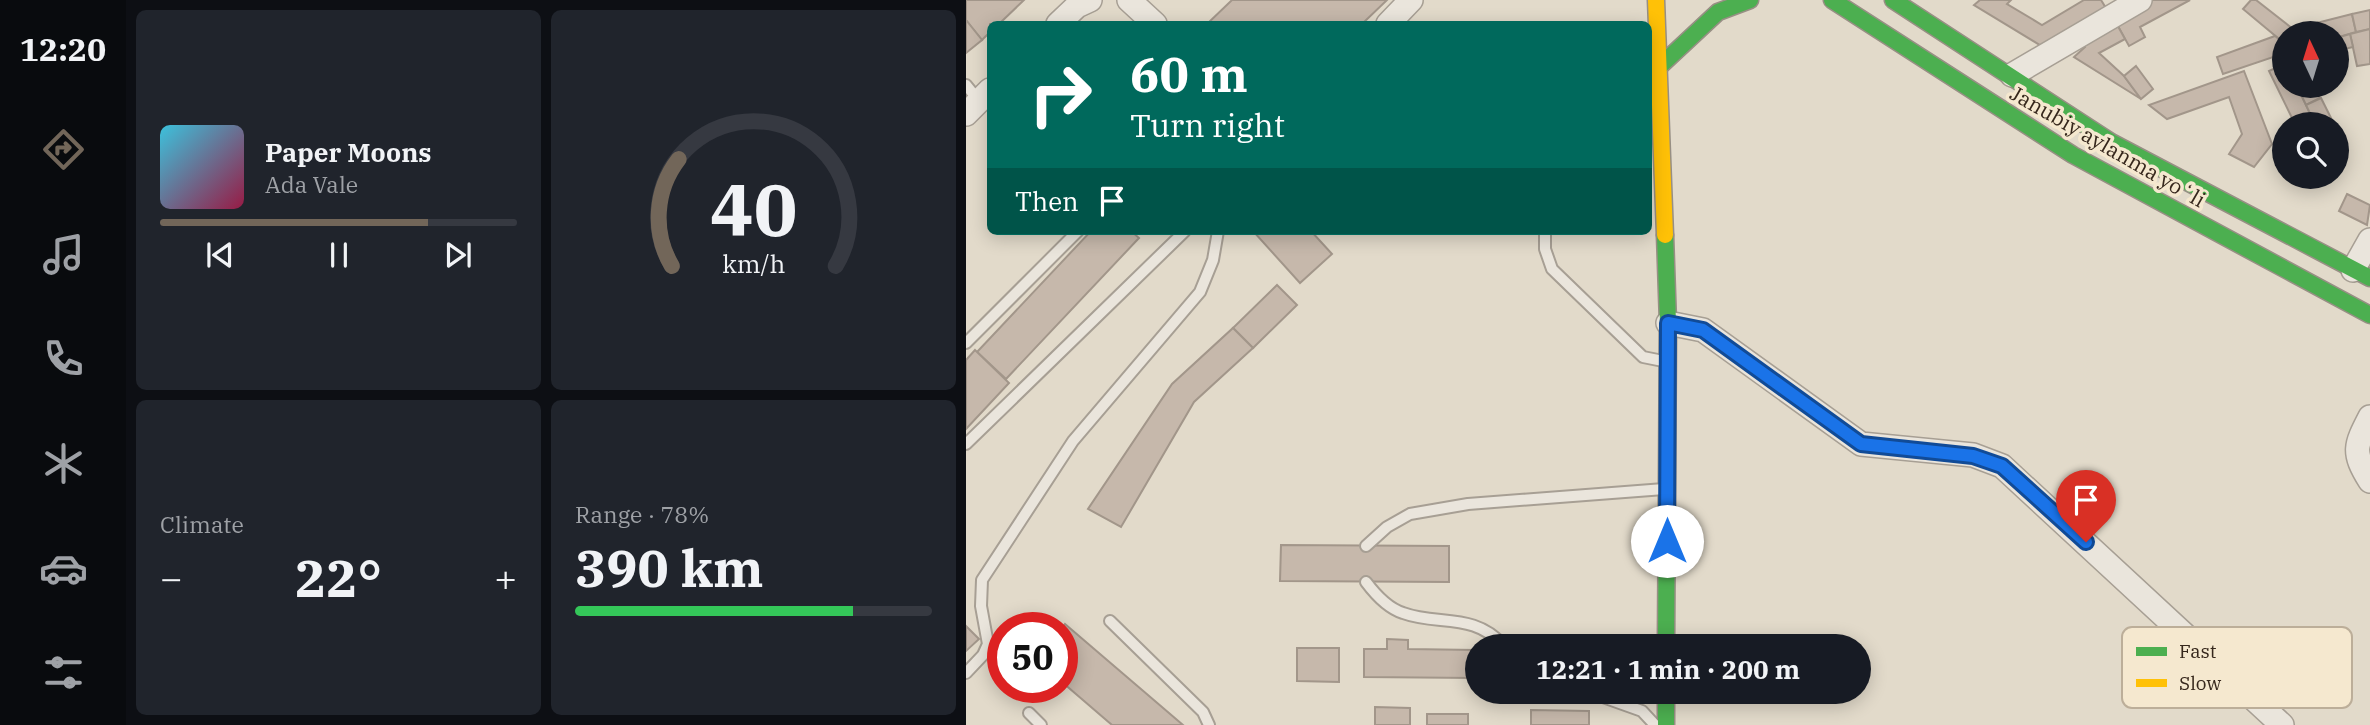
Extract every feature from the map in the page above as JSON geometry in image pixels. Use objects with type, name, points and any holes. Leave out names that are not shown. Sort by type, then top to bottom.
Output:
[{"type":"main road","points":[[1656,0],[1654,68],[1668,323],[1666,634]]},
{"type":"main road","points":[[1654,68],[1718,12],[1750,0]]},
{"type":"main road","name":"Janubiy aylanma yoʻli","points":[[1832,0],[2073,155],[2370,315]]},
{"type":"main road","name":"Janubiy aylanma yoʻli","points":[[1893,0],[2012,75],[2111,142],[2362,274]]},
{"type":"main road","points":[[1666,704],[1666,725]]},
{"type":"street","points":[[1061,21],[1077,6],[1090,0]]},
{"type":"street","points":[[1129,0],[1152,21]]},
{"type":"street","points":[[1391,21],[1411,0]]},
{"type":"street","points":[[2012,75],[2140,0]]},
{"type":"street","points":[[2362,274],[2370,240]]},
{"type":"street","points":[[1668,323],[1703,330],[1861,444],[1973,456],[2002,466],[2176,627]]},
{"type":"street","points":[[2370,417],[2356,451],[2358,461],[2370,481]]},
{"type":"street","points":[[2264,708],[2282,725]]},
{"type":"lane","points":[[966,343],[1074,235]]},
{"type":"lane","points":[[966,444],[1181,235]]},
{"type":"lane","points":[[966,673],[983,655],[988,643],[981,606],[982,580],[1073,441],[1200,292],[1213,260],[1218,235]]},
{"type":"lane","points":[[1545,235],[1545,249],[1552,269],[1643,357],[1668,362]]},
{"type":"lane","points":[[1366,546],[1387,527],[1410,514],[1468,504],[1667,489]]},
{"type":"lane","points":[[1366,582],[1377,597],[1402,613],[1464,621],[1489,634]]},
{"type":"lane","points":[[1110,621],[1203,712],[1209,725]]},
{"type":"lane","points":[[1622,704],[1642,711],[1655,725]]},
{"type":"lane","points":[[1029,713],[1041,725]]},
{"type":"building","points":[[966,0],[1024,0],[1002,21],[987,21],[987,35],[982,40],[966,20]]},
{"type":"building","points":[[1232,0],[1387,0],[1365,21],[1210,21]]},
{"type":"building","points":[[1980,0],[2011,0],[2007,4],[2042,25],[2084,0],[2101,0],[2109,13],[2048,50],[1974,5]]},
{"type":"building","points":[[2148,0],[2190,0],[2140,27],[2145,37],[2129,46],[2114,19]]},
{"type":"building","points":[[2251,0],[2256,0],[2283,21],[2272,21],[2272,33],[2243,9]]},
{"type":"building","points":[[2370,10],[2370,29],[2356,32],[2352,14]]},
{"type":"building","points":[[2352,14],[2356,32],[2349,34],[2349,21],[2324,21]]},
{"type":"building","points":[[2114,19],[2125,39],[2099,53],[2124,76],[2141,99],[2074,57],[2085,47],[2080,37]]},
{"type":"building","points":[[966,20],[982,40],[966,53]]},
{"type":"building","points":[[2370,29],[2370,64],[2357,66],[2350,34]]},
{"type":"building","points":[[2349,34],[2353,47],[2349,48]]},
{"type":"building","points":[[2272,37],[2272,57],[2223,74],[2217,57]]},
{"type":"building","points":[[2136,66],[2153,89],[2141,99],[2124,76]]},
{"type":"building","points":[[2244,71],[2272,144],[2254,167],[2229,154],[2242,134],[2229,97],[2167,119],[2149,105]]},
{"type":"building","points":[[2282,98],[2303,98],[2309,112],[2289,112]]},
{"type":"building","points":[[2303,98],[2320,98],[2306,105]]},
{"type":"building","points":[[2321,98],[2328,112],[2309,112],[2306,105]]},
{"type":"building","points":[[2347,194],[2370,205],[2367,225],[2339,211]]},
{"type":"building","points":[[1087,235],[1136,235],[1139,238],[1006,379],[977,352]]},
{"type":"building","points":[[1257,235],[1315,235],[1332,254],[1300,283]]},
{"type":"building","points":[[1277,285],[1297,305],[1253,348],[1233,328]]},
{"type":"building","points":[[1233,328],[1253,348],[1194,402],[1121,527],[1088,509],[1172,384]]},
{"type":"building","points":[[975,350],[1009,383],[966,429],[966,360]]},
{"type":"building","points":[[1281,545],[1449,546],[1449,582],[1280,581]]},
{"type":"building","points":[[966,626],[979,639],[966,651]]},
{"type":"building","points":[[1078,635],[1183,725],[1112,725],[1078,696]]},
{"type":"building","points":[[1387,639],[1408,640],[1408,649],[1465,650],[1465,678],[1364,677],[1364,649],[1387,649]]},
{"type":"building","points":[[1297,648],[1339,648],[1339,682],[1297,681]]},
{"type":"building","points":[[1375,707],[1410,708],[1410,725],[1375,725]]},
{"type":"building","points":[[1531,710],[1589,711],[1589,725],[1531,725]]},
{"type":"building","points":[[1427,714],[1468,714],[1468,725],[1427,725]]},
{"type":"traffic: fast","points":[[1659,67],[1718,12],[1750,0]]},
{"type":"traffic: fast","points":[[1832,0],[2073,155],[2370,315]]},
{"type":"traffic: fast","points":[[1893,0],[2111,142],[2370,278]]},
{"type":"traffic: fast","points":[[1665,235],[1668,323],[1666,634]]},
{"type":"traffic: fast","points":[[1666,704],[1666,725]]},
{"type":"traffic: slow","points":[[1656,0],[1665,235]]},
{"type":"route","points":[[1667,541],[1668,323],[1703,330],[1861,444],[1885,449],[1973,456],[2002,466],[2086,542]]}]
